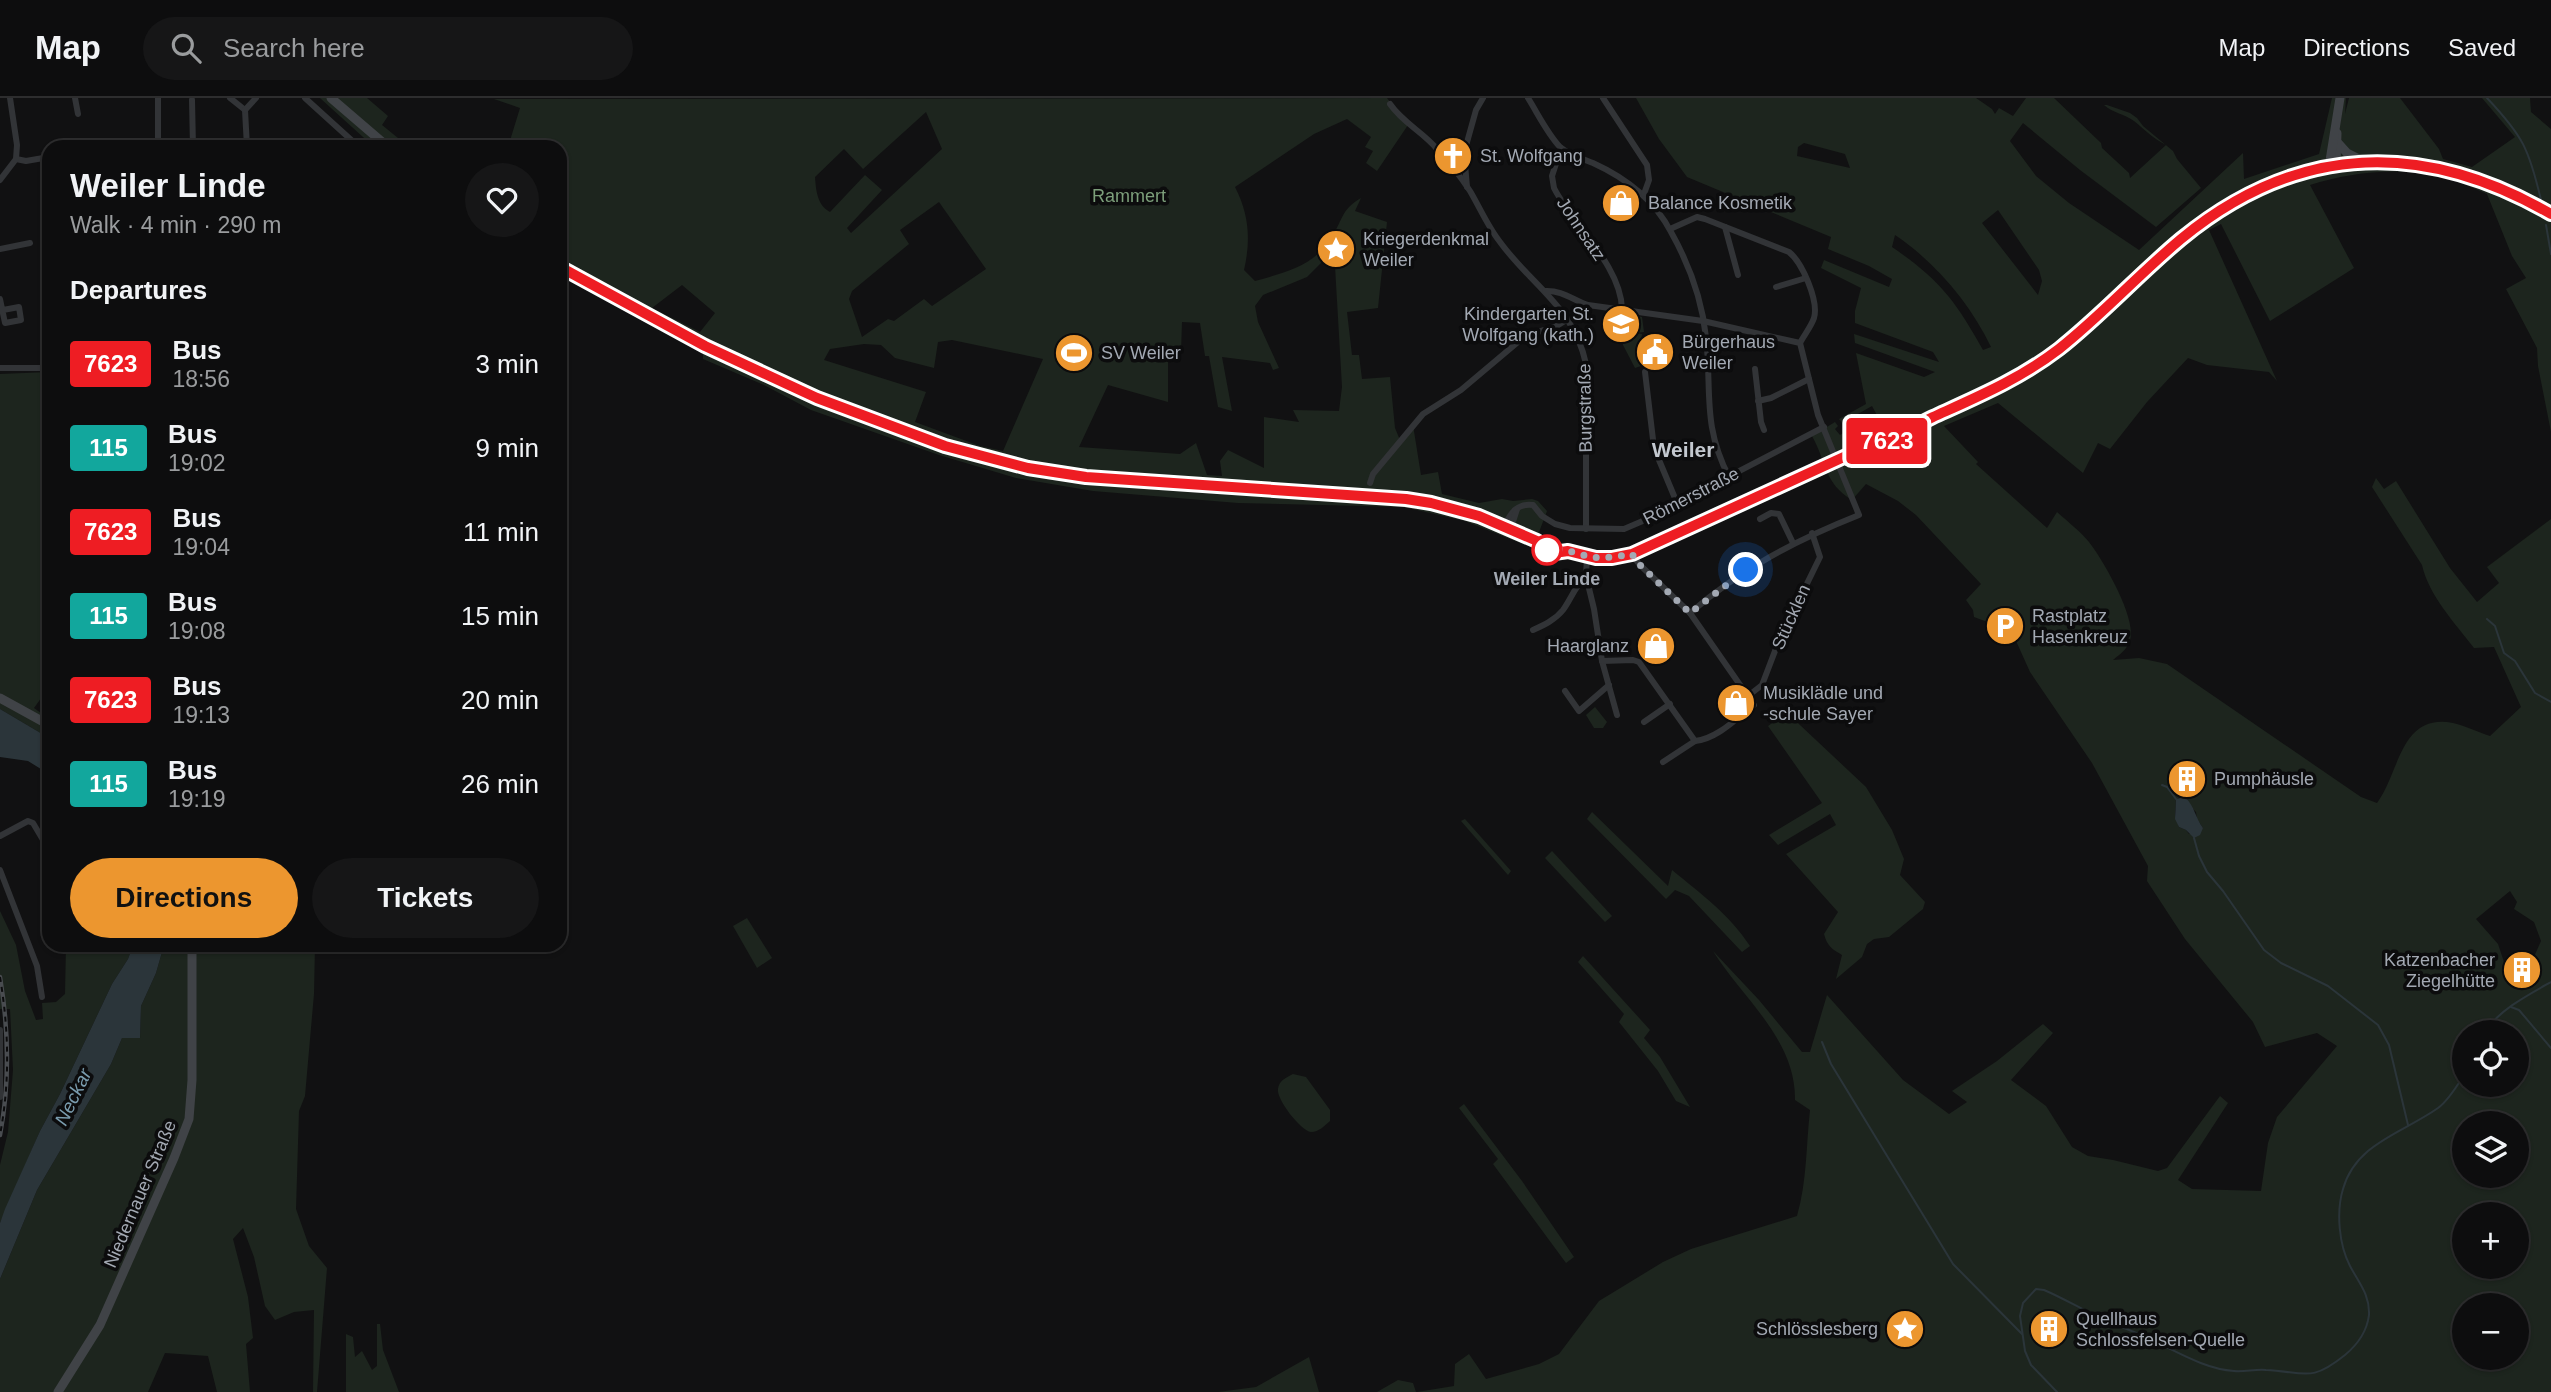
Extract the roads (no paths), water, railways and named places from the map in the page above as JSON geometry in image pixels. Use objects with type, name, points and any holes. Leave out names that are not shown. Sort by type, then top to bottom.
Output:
[{"type":"main road","points":[[331,98],[380,140]]},
{"type":"main road","points":[[2332,166],[2340,98]]},
{"type":"main road","points":[[2332,166],[2339,143],[2337,129]]},
{"type":"main road","points":[[2339,143],[2347,153],[2367,163]]},
{"type":"main road","points":[[567,271],[705,346],[817,398],[945,446],[1028,468],[1086,477],[1406,499],[1466,511],[1539,541],[1587,556],[1612,558],[1632,554],[1846,456],[1873,449],[1990,392],[2039,363],[2082,330],[2182,239],[2225,207],[2272,184],[2332,166],[2367,163],[2414,164],[2451,170],[2501,188],[2551,214]]},
{"type":"main road","points":[[0,698],[42,721]]},
{"type":"main road","name":"Niedernauer Straße","points":[[58,1392],[100,1325],[189,1119],[192,1080],[192,952]]},
{"type":"street","points":[[0,180],[16,159],[18,145],[10,98]]},
{"type":"street","points":[[75,98],[78,114]]},
{"type":"street","points":[[158,98],[158,140]]},
{"type":"street","points":[[230,98],[245,110]]},
{"type":"street","points":[[247,140],[245,110],[256,98]]},
{"type":"street","points":[[305,98],[351,140]]},
{"type":"street","points":[[1468,187],[1464,153],[1476,110],[1483,98]]},
{"type":"street","points":[[1528,98],[1561,148],[1607,169],[1644,194],[1670,229],[1701,302],[1706,336],[1707,402],[1711,428],[1720,459],[1729,477]]},
{"type":"street","points":[[1603,98],[1647,165],[1649,180],[1644,194]]},
{"type":"street","points":[[192,100],[193,140]]},
{"type":"street","name":"Burgstraße","points":[[1390,104],[1408,125],[1435,146],[1468,187],[1501,244],[1568,319],[1582,345],[1586,364],[1586,529]]},
{"type":"street","name":"Johnsatz","points":[[1561,148],[1552,176],[1554,188],[1600,252],[1619,291],[1622,309]]},
{"type":"street","points":[[16,159],[26,161],[42,158]]},
{"type":"street","points":[[1670,229],[1697,217],[1789,251],[1802,265],[1815,309],[1814,318],[1800,343],[1824,427],[1859,515],[1812,533],[1746,570],[1690,613]]},
{"type":"street","points":[[1726,227],[1738,275]]},
{"type":"street","points":[[0,249],[30,243]]},
{"type":"street","points":[[1776,287],[1806,278]]},
{"type":"street","points":[[1545,291],[1560,292],[1588,304],[1703,321],[1800,343]]},
{"type":"street","points":[[0,299],[3,310]]},
{"type":"street","points":[[1370,484],[1373,474],[1423,414],[1461,390],[1518,342],[1568,319]]},
{"type":"street","points":[[0,368],[42,368]]},
{"type":"street","points":[[1755,369],[1764,430]]},
{"type":"street","points":[[1645,372],[1654,448],[1677,503]]},
{"type":"street","points":[[1758,401],[1771,398],[1809,379]]},
{"type":"street","name":"Römerstraße","points":[[1508,526],[1517,509],[1525,504],[1533,505],[1555,524],[1586,529],[1624,529],[1824,427]]},
{"type":"street","points":[[1760,519],[1771,513],[1779,514],[1793,543]]},
{"type":"street","name":"Stücklen","points":[[1748,696],[1762,685],[1778,643],[1819,557],[1812,533]]},
{"type":"street","points":[[1632,554],[1690,613],[1754,705],[1714,735],[1695,741],[1662,762]]},
{"type":"street","points":[[1587,556],[1586,576],[1602,661],[1617,715]]},
{"type":"street","points":[[1533,630],[1558,615],[1579,582],[1586,576]]},
{"type":"street","points":[[1602,661],[1639,662],[1695,741]]},
{"type":"street","points":[[1565,691],[1579,711],[1609,685]]},
{"type":"street","points":[[1644,722],[1670,704]]},
{"type":"street","points":[[0,836],[28,821],[33,823],[42,838]]},
{"type":"street","points":[[0,870],[37,966],[42,997]]},
{"type":"street","points":[[0,1030],[0,1097]]},
{"type":"water","points":[[0,709],[42,734],[42,770],[28,761],[0,757]]},
{"type":"water","points":[[2185,797],[2203,828],[2200,835],[2194,838],[2179,827],[2175,819],[2176,799]]},
{"type":"water","name":"Neckar","points":[[130,952],[162,952],[141,1006],[140,1038],[122,1038],[111,1064],[37,1190],[0,1279],[0,1223],[5,1209],[112,984]]},
{"type":"waterway","points":[[2487,98],[2523,144],[2533,168],[2541,200]]},
{"type":"waterway","points":[[2546,225],[2551,254]]},
{"type":"waterway","points":[[2487,619],[2495,626],[2504,653],[2515,661],[2535,693],[2551,702]]},
{"type":"waterway","points":[[2162,785],[2167,787],[2176,799]]},
{"type":"waterway","points":[[2194,838],[2207,872],[2264,950],[2281,963],[2328,986],[2378,1025],[2389,1045],[2408,1125]]},
{"type":"waterway","points":[[2495,1020],[2523,998],[2551,982]]},
{"type":"waterway","points":[[2511,1007],[2519,1010],[2551,1048]]},
{"type":"waterway","points":[[1822,1042],[1831,1064],[1953,1264],[2022,1334]]},
{"type":"waterway","points":[[2057,1392],[2031,1365],[2025,1351],[2020,1316],[2023,1303],[2036,1289],[2051,1293],[2211,1367],[2307,1374],[2324,1369],[2345,1355],[2361,1337],[2369,1315],[2366,1295],[2346,1258],[2341,1238],[2340,1208],[2349,1173],[2358,1160],[2370,1150],[2442,1105],[2452,1093]]},
{"type":"railway","points":[[0,977],[7,1056],[0,1135]]},
{"type":"place","name":"St. Wolfgang","points":[[1453,156]]},
{"type":"place","name":"Balance Kosmetik","points":[[1621,203]]},
{"type":"place","name":"Kriegerdenkmal Weiler","points":[[1336,249]]},
{"type":"place","name":"Kindergarten St. Wolfgang (kath.)","points":[[1621,324]]},
{"type":"place","name":"Bürgerhaus Weiler","points":[[1655,352]]},
{"type":"place","name":"SV Weiler","points":[[1074,353]]},
{"type":"place","name":"Weiler Linde","points":[[1547,550]]},
{"type":"place","name":"Rastplatz Hasenkreuz","points":[[2005,626]]},
{"type":"place","name":"Haarglanz","points":[[1656,646]]},
{"type":"place","name":"Musiklädle und -schule Sayer","points":[[1736,703]]},
{"type":"place","name":"Pumphäusle","points":[[2187,779]]},
{"type":"place","name":"Katzenbacher Ziegelhütte","points":[[2522,970]]},
{"type":"place","name":"Schlösslesberg","points":[[1905,1329]]},
{"type":"place","name":"Quellhaus Schlossfelsen-Quelle","points":[[2049,1329]]},
{"type":"district","name":"Weiler","points":[[1683,449]]},
{"type":"park label","name":"Rammert","points":[[1129,196]]}]
